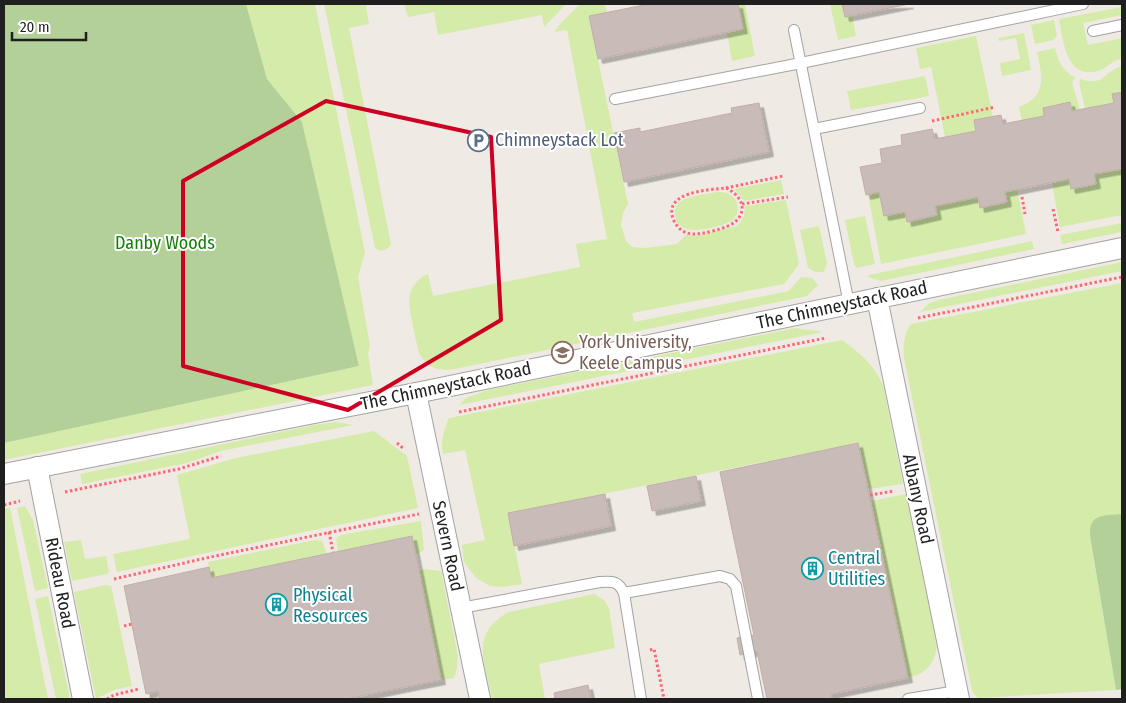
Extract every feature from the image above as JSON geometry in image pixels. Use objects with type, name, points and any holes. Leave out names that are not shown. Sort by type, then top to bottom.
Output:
[{"type":"street","name":"The Chimneystack Road","points":[[4,474],[416,393],[1122,248]]},
{"type":"street","name":"Albany Road","points":[[877,298],[958,695]]},
{"type":"street","name":"Severn Road","points":[[416,393],[480,699]]},
{"type":"street","name":"Rideau Road","points":[[37,467],[83,699]]},
{"type":"lane","points":[[615,98],[801,63],[1083,4]]},
{"type":"lane","points":[[1093,31],[1122,25]]},
{"type":"lane","points":[[794,30],[849,304]]},
{"type":"lane","points":[[814,129],[920,108]]},
{"type":"lane","points":[[624,593],[702,578],[720,576],[730,579],[736,586],[758,699]]},
{"type":"lane","points":[[461,608],[612,581],[620,586],[624,593],[641,699]]},
{"type":"lane","points":[[908,699],[958,695]]},
{"type":"path","points":[[726,188],[734,192],[742,204],[742,211],[737,221],[729,226],[695,234],[678,228],[672,212],[673,204],[678,198],[685,195],[783,176]]},
{"type":"path","points":[[742,204],[788,197]]},
{"type":"path","points":[[1022,197],[1025,214]]},
{"type":"path","points":[[1053,209],[1058,232]]},
{"type":"path","points":[[918,318],[1122,277]]},
{"type":"path","points":[[459,412],[826,338]]},
{"type":"path","points":[[397,443],[412,454]]},
{"type":"path","points":[[65,492],[179,469],[229,455]]},
{"type":"path","points":[[4,505],[20,501]]},
{"type":"path","points":[[114,579],[423,513]]},
{"type":"path","points":[[329,532],[333,552]]},
{"type":"path","points":[[124,626],[132,624]]},
{"type":"path","points":[[107,699],[114,695],[138,689]]},
{"type":"highlighted area","points":[[326,101],[491,137],[501,320],[348,410],[183,366],[183,181]]},
{"type":"green space","name":"Danby Woods","points":[[4,4],[246,4],[267,79],[302,122],[359,366],[4,443]]},
{"type":"green space","points":[[246,4],[315,4],[365,253],[358,277],[370,346],[368,354],[373,385],[4,460],[4,443],[359,366],[302,122],[267,79]]},
{"type":"green space","points":[[324,4],[365,4],[366,6],[369,24],[349,28],[391,245],[381,251],[375,248]]},
{"type":"green space","points":[[404,4],[566,4],[544,27],[542,15],[438,35],[434,12],[408,17]]},
{"type":"green space","points":[[580,4],[605,4],[607,12],[589,16],[628,204],[623,213],[621,225],[626,241],[632,247],[645,248],[677,244],[686,235],[696,236],[737,226],[744,216],[745,206],[786,200],[799,264],[784,284],[632,313],[634,322],[789,291],[801,277],[812,278],[818,285],[807,296],[455,369],[435,368],[429,365],[419,353],[410,312],[410,293],[420,278],[428,274],[433,296],[580,267],[576,244],[607,239],[567,30],[554,32]]},
{"type":"green space","points":[[738,4],[745,4],[755,56],[732,61],[727,33],[743,29]]},
{"type":"green space","points":[[830,4],[842,4],[845,17],[852,15],[856,36],[838,40]]},
{"type":"green space","points":[[1122,7],[1122,15],[1083,23],[1088,45],[1122,38],[1122,59],[1114,61],[1098,71],[1087,72],[1079,70],[1068,56],[1059,19]]},
{"type":"green space","points":[[1054,20],[1057,36],[1053,40],[1035,44],[1031,25]]},
{"type":"green space","points":[[1024,33],[1031,70],[1002,76],[1000,63],[1020,59],[1016,38],[999,41],[998,38]]},
{"type":"green space","points":[[976,36],[993,117],[974,120],[976,131],[945,137],[931,67],[920,69],[916,48]]},
{"type":"green space","points":[[1055,48],[1062,65],[1075,78],[1072,82],[1080,110],[1072,111],[1069,102],[1043,108],[1044,116],[1022,121],[1019,107],[1035,97],[1041,84],[1037,52]]},
{"type":"green space","points":[[1122,66],[1122,92],[1113,94],[1114,103],[1085,109],[1080,79],[1088,81],[1100,80],[1116,68]]},
{"type":"green space","points":[[925,76],[929,96],[851,110],[847,91]]},
{"type":"green space","points":[[1122,169],[1122,215],[1060,227],[1052,183],[1069,179],[1071,189],[1096,184],[1094,174]]},
{"type":"green space","points":[[781,180],[784,194],[744,201],[734,189]]},
{"type":"green space","points":[[1017,189],[1026,234],[881,264],[868,194],[879,192],[905,212],[907,222],[937,215],[935,206],[978,197],[980,208],[1006,202],[1005,192]]},
{"type":"green space","points":[[716,192],[727,193],[736,201],[738,208],[734,219],[708,229],[697,230],[687,229],[678,224],[675,215],[679,202]]},
{"type":"green space","points":[[865,216],[875,264],[857,268],[854,264],[845,220]]},
{"type":"green space","points":[[1122,223],[1122,232],[1062,244],[1060,235]]},
{"type":"green space","points":[[819,226],[827,263],[824,272],[816,272],[808,268],[800,230]]},
{"type":"green space","points":[[1032,241],[1034,249],[881,281],[868,277],[869,275]]},
{"type":"green space","points":[[1122,262],[1122,271],[920,312],[928,304],[938,300]]},
{"type":"green space","points":[[1122,283],[1122,514],[1104,516],[1090,537],[1116,690],[978,698],[973,693],[971,686],[904,358],[905,336],[911,324]]},
{"type":"green space","points":[[795,328],[823,332],[459,405],[466,398],[488,390]]},
{"type":"green space","points":[[842,340],[866,360],[883,385],[903,484],[869,489],[858,443],[508,513],[522,584],[503,587],[490,586],[476,578],[464,562],[462,545],[485,540],[465,450],[443,454],[443,436],[449,418]]},
{"type":"green space","points":[[336,422],[353,425],[221,451],[187,463],[82,484],[80,474]]},
{"type":"green space","points":[[374,431],[407,456],[418,508],[117,572],[113,554],[190,539],[177,475],[236,458]]},
{"type":"green space","points":[[906,494],[937,647],[928,668],[920,674],[908,678],[871,501]]},
{"type":"green space","points":[[25,506],[33,520],[48,588],[35,591],[17,508]]},
{"type":"green space","points":[[10,508],[48,699],[4,699],[4,509]]},
{"type":"green space","points":[[1122,514],[1122,689],[1116,690],[1090,529],[1092,523],[1098,517]]},
{"type":"green space","points":[[421,521],[424,550],[416,555],[412,536],[338,551],[336,539],[340,535]]},
{"type":"green space","points":[[81,540],[85,559],[106,556],[109,572],[107,574],[72,581],[64,542]]},
{"type":"green space","points":[[315,540],[322,541],[327,554],[211,578],[208,562]]},
{"type":"green space","points":[[424,569],[441,571],[458,656],[454,678],[441,680],[419,571]]},
{"type":"green space","points":[[106,585],[111,586],[132,686],[114,690],[96,699],[74,592]]},
{"type":"green space","points":[[594,594],[604,600],[609,608],[615,648],[539,664],[545,699],[492,699],[483,650],[488,630],[496,620],[509,612]]},
{"type":"green space","points":[[48,596],[70,699],[56,699],[35,599]]},
{"type":"building","points":[[649,4],[738,4],[743,29],[598,59],[589,16]]},
{"type":"building","points":[[842,4],[909,4],[845,17]]},
{"type":"building","points":[[1122,92],[1122,169],[1094,174],[1096,184],[1071,189],[1069,179],[1005,192],[1007,202],[980,208],[978,197],[935,206],[937,215],[907,222],[905,212],[884,216],[879,192],[866,195],[860,167],[882,163],[880,149],[902,145],[901,135],[932,129],[935,139],[976,131],[974,120],[1001,115],[1003,124],[1044,116],[1043,108],[1070,102],[1072,111],[1114,103],[1112,94]]},
{"type":"building","points":[[759,103],[769,152],[624,182],[614,133],[640,128],[640,132],[732,113],[731,108]]},
{"type":"building","name":"Central Utilities","points":[[858,443],[908,678],[831,694],[832,699],[767,699],[757,651],[740,655],[737,638],[754,635],[720,472]]},
{"type":"building","points":[[696,476],[701,501],[652,511],[647,486]]},
{"type":"building","points":[[605,494],[611,526],[514,546],[508,513]]},
{"type":"building","name":"Physical Resources","points":[[412,536],[441,680],[346,699],[160,699],[158,691],[146,694],[124,586],[209,567],[211,578]]},
{"type":"building","points":[[588,685],[591,699],[555,699],[554,693]]},
{"type":"place","name":"Chimneystack Lot","points":[[479,140]]},
{"type":"place","name":"York University, Keele Campus","points":[[563,352]]},
{"type":"place","name":"Central Utilities","points":[[812,568]]},
{"type":"place","name":"Physical Resources","points":[[277,605]]}]
